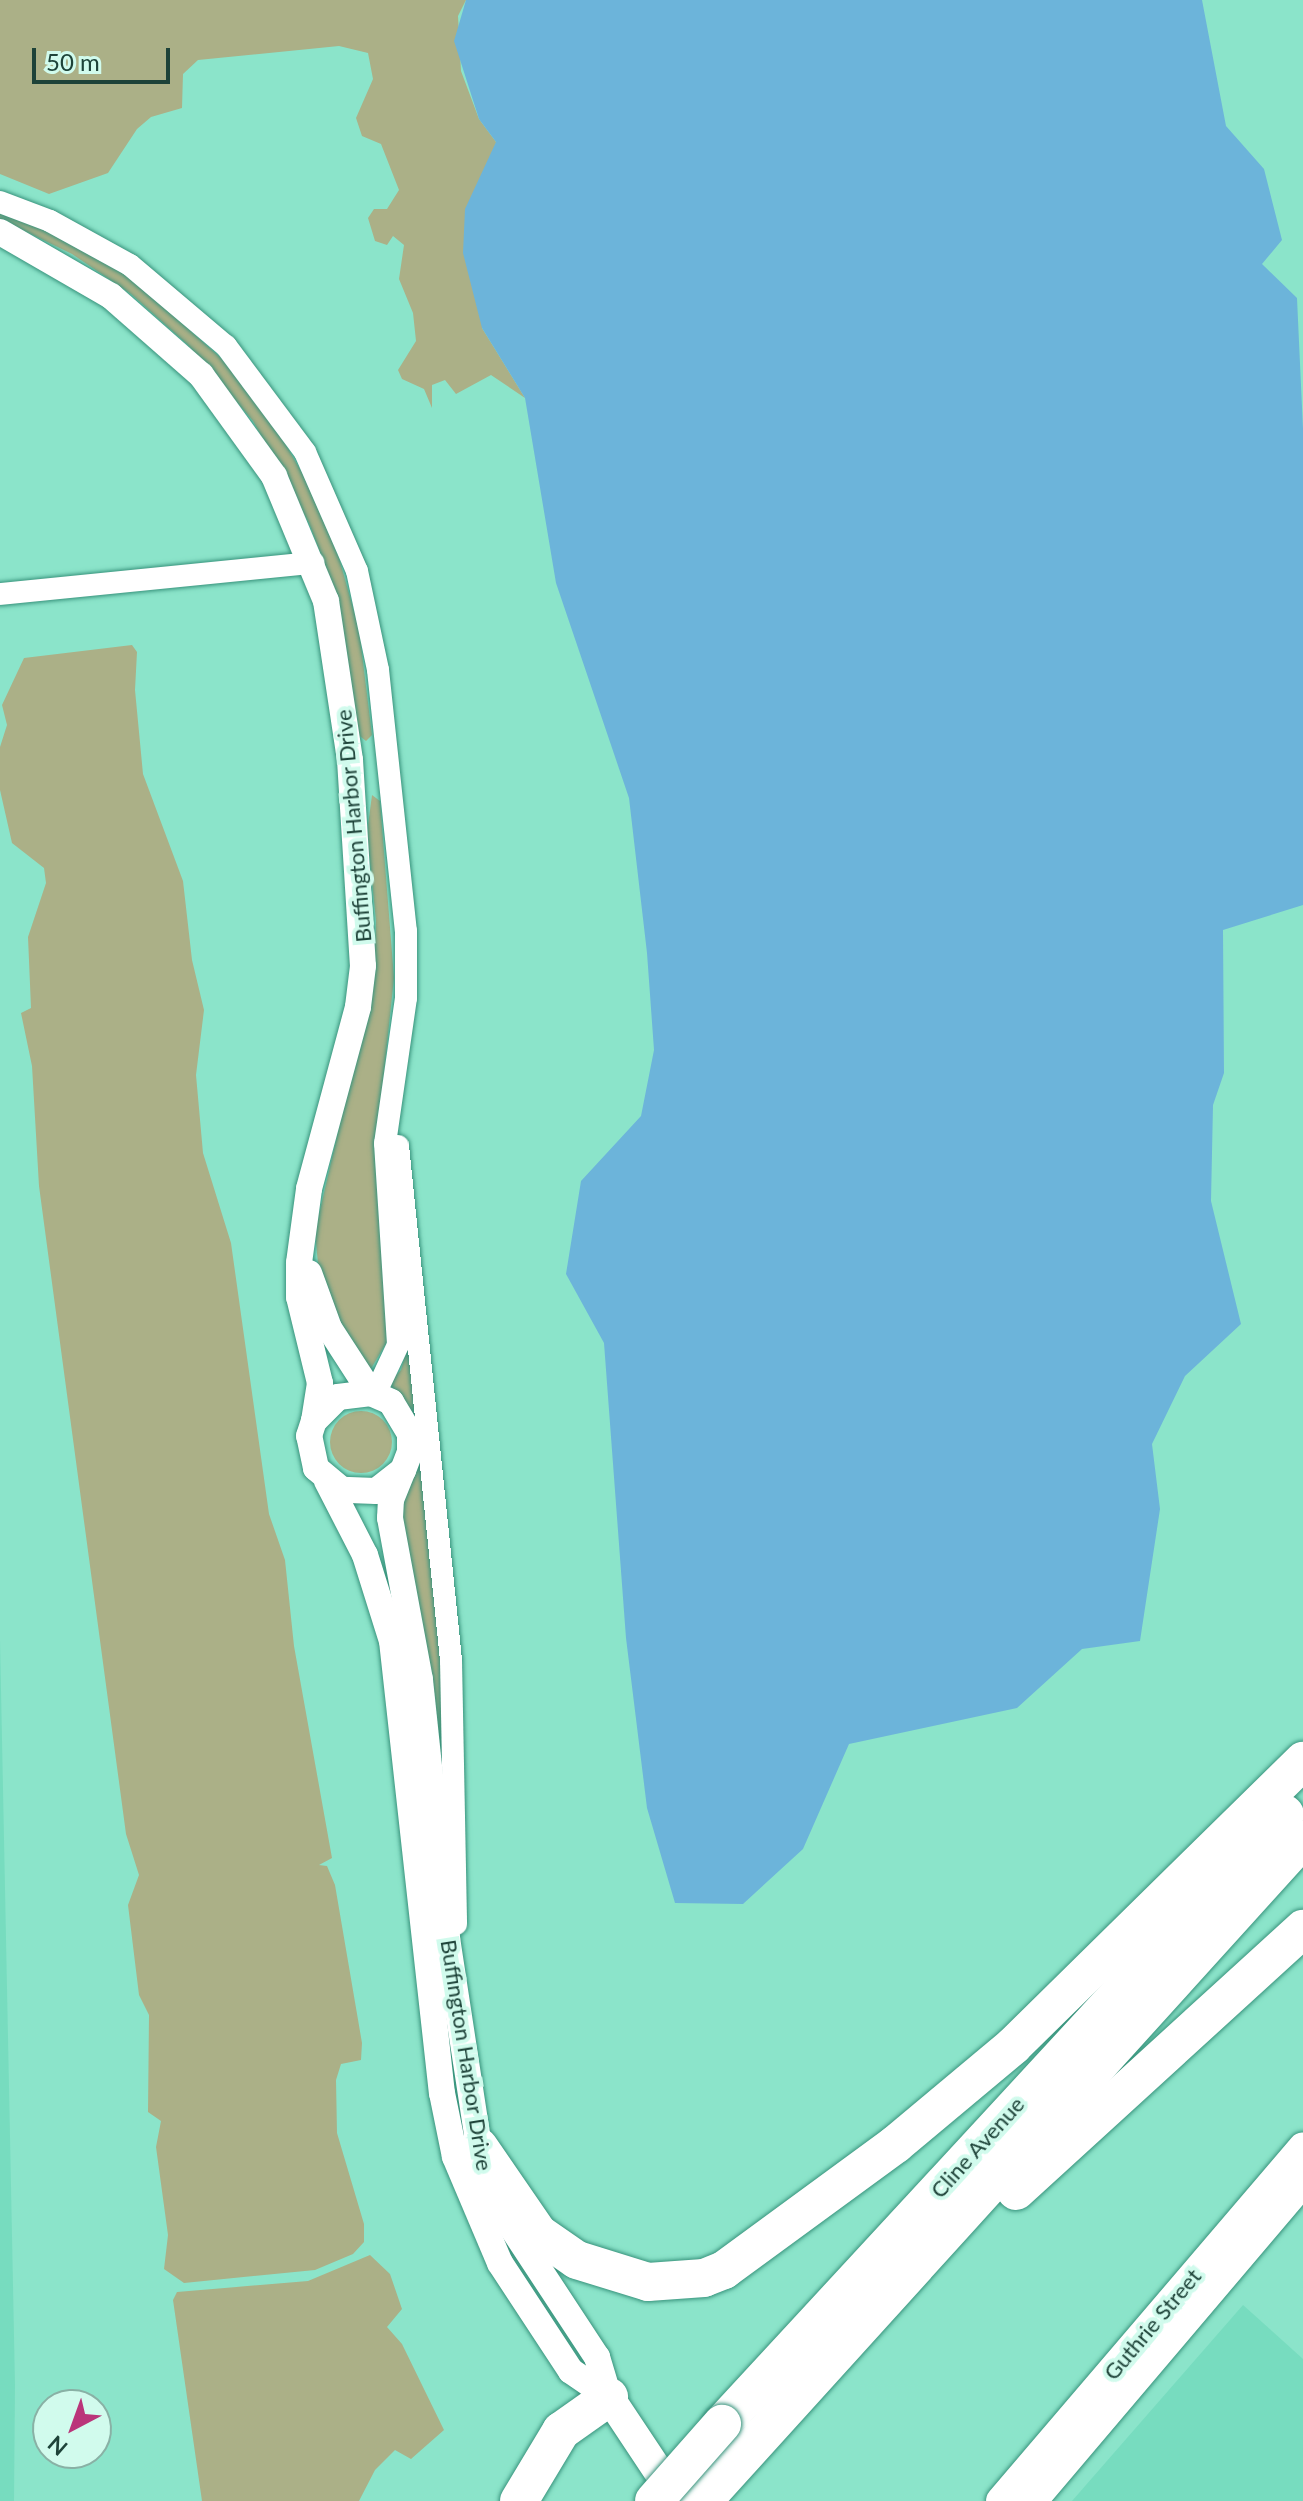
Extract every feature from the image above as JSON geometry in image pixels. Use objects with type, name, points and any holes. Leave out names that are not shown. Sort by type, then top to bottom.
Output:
[{"type":"highway","points":[[479,2147],[530,2224],[577,2260],[648,2282],[704,2278],[724,2270],[896,2144],[1013,2046],[1303,1761]]},
{"type":"highway","name":"Cline Avenue","points":[[654,2501],[1303,1794]]},
{"type":"highway","name":"Cline Avenue","points":[[703,2501],[729,2469],[846,2347],[1303,1839]]},
{"type":"highway","points":[[846,2347],[1303,1929]]},
{"type":"highway","points":[[519,2501],[561,2431],[609,2397]]},
{"type":"main road","name":"Guthrie Street","points":[[1020,2497],[1303,2147]]},
{"type":"main road","name":"Guthrie Street","points":[[1020,2497],[1300,2190]]},
{"type":"main road","points":[[609,2397],[678,2501]]},
{"type":"street","points":[[0,202],[104,249],[203,323],[269,397],[334,510],[362,587],[378,670],[406,931],[406,998],[385,1143],[385,1198],[398,1345],[373,1393]]},
{"type":"street","name":"Buffington Harbor Drive","points":[[0,232],[111,296],[201,375],[274,476],[313,563],[339,665],[361,878],[363,966],[302,1230],[299,1297],[320,1383],[314,1421]]},
{"type":"street","points":[[0,594],[313,563]]},
{"type":"street","points":[[395,1085],[451,1660],[457,1990]]},
{"type":"street","name":"Buffington Harbor Drive","points":[[302,1230],[306,1262],[329,1328],[373,1393]]},
{"type":"street","points":[[373,1393],[391,1402],[407,1425],[410,1452],[403,1470],[376,1491],[359,1493],[327,1481],[310,1453],[314,1421],[338,1397],[373,1393]]},
{"type":"street","name":"Buffington Harbor Drive","points":[[403,1470],[390,1518],[420,1680],[479,2147],[495,2202],[597,2357],[609,2397]]},
{"type":"street","name":"Buffington Harbor Drive","points":[[327,1481],[371,1569],[392,1641],[442,2093],[455,2157],[483,2231],[520,2294],[571,2371],[609,2397]]},
{"type":"shaded area","points":[[0,0],[466,0],[458,16],[461,71],[479,119],[496,142],[482,328],[525,398],[491,375],[456,394],[445,380],[432,385],[432,408],[424,389],[402,379],[398,370],[416,341],[413,313],[399,279],[404,245],[393,236],[387,245],[375,241],[368,218],[374,209],[387,209],[399,190],[381,144],[362,136],[356,118],[373,79],[368,53],[339,46],[198,60],[183,74],[182,108],[151,117],[137,129],[108,173],[49,194],[0,174]]},
{"type":"shaded area","points":[[0,212],[56,235],[130,277],[232,368],[275,426],[309,485],[339,558],[359,629],[372,735],[366,741],[356,733],[341,622],[326,568],[309,523],[253,421],[188,345],[131,294],[72,254],[0,219]]},
{"type":"shaded area","points":[[132,645],[137,652],[135,690],[143,774],[183,881],[192,960],[204,1010],[196,1075],[203,1153],[231,1243],[269,1514],[285,1560],[294,1646],[332,1858],[319,1865],[327,1866],[335,1885],[362,2043],[361,2060],[341,2064],[336,2080],[337,2133],[364,2224],[364,2242],[353,2254],[315,2270],[184,2283],[164,2269],[168,2235],[156,2147],[161,2121],[148,2112],[149,2015],[139,1995],[128,1905],[139,1875],[126,1834],[39,1186],[32,1066],[21,1013],[31,1008],[28,937],[46,883],[44,868],[12,843],[0,790],[0,747],[7,725],[2,705],[24,658]]},
{"type":"shaded area","points":[[372,795],[380,801],[394,978],[375,1158],[391,1335],[369,1372],[347,1343],[319,1274],[315,1232],[374,975],[376,921],[367,833]]},
{"type":"shaded area","points":[[412,1347],[440,1593],[446,1848],[399,1505],[412,1470],[385,1387],[401,1370],[407,1348]]},
{"type":"shaded area","points":[[361,1411],[373,1413],[383,1420],[390,1430],[390,1454],[383,1464],[373,1471],[361,1473],[349,1471],[339,1464],[332,1454],[330,1442],[332,1430],[339,1420],[349,1413]]},
{"type":"shaded area","points":[[0,1640],[15,2385],[14,2501],[0,2501]]},
{"type":"shaded area","points":[[370,2255],[390,2274],[402,2309],[387,2327],[402,2344],[444,2430],[411,2459],[395,2450],[375,2470],[359,2501],[202,2501],[173,2300],[177,2292],[308,2281]]},
{"type":"shaded area","points":[[1243,2305],[1303,2359],[1303,2501],[1072,2501]]},
{"type":"water","points":[[466,0],[1202,0],[1226,126],[1264,169],[1282,240],[1262,264],[1297,298],[1303,429],[1303,905],[1223,930],[1224,1073],[1213,1105],[1211,1201],[1241,1324],[1185,1376],[1152,1444],[1160,1509],[1140,1641],[1082,1649],[1017,1708],[849,1744],[803,1849],[743,1904],[675,1903],[647,1808],[626,1638],[604,1343],[566,1274],[581,1181],[641,1116],[654,1050],[647,953],[629,798],[556,583],[525,398],[482,328],[463,253],[465,209],[496,142],[479,119],[454,41]]}]
